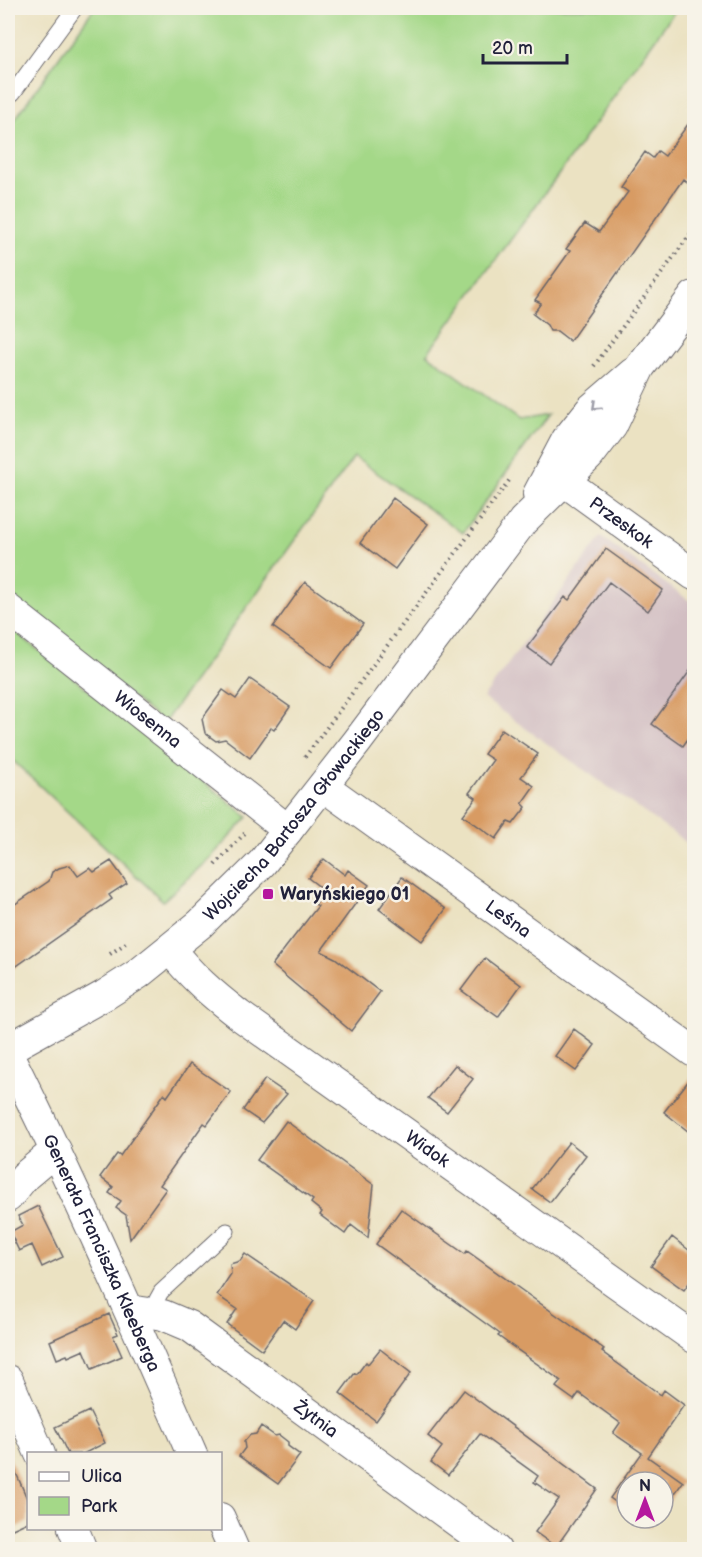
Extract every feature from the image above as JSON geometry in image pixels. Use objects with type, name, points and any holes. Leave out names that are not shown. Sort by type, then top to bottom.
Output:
[{"type":"street","name":"Wojciecha Bartosza Głowackiego","points":[[8,1049],[138,974],[170,949],[232,893],[262,862],[323,786],[557,476],[589,456],[612,426],[640,368],[694,296]]},
{"type":"street","name":"Przeskok","points":[[557,476],[694,575]]},
{"type":"street","name":"Wiosenna","points":[[8,609],[288,831]]},
{"type":"street","name":"Leśna","points":[[323,786],[694,1052]]},
{"type":"street","name":"Widok","points":[[170,949],[187,972],[238,1015],[694,1338]]},
{"type":"street","name":"Generała Franciszka Kleeberga","points":[[8,1054],[139,1311],[191,1452]]},
{"type":"street","points":[[8,1197],[25,1176],[56,1150]]},
{"type":"street","name":"Żytnia","points":[[139,1311],[189,1326],[496,1550]]},
{"type":"street","points":[[8,1380],[39,1452]]},
{"type":"street","points":[[222,1523],[234,1550]]},
{"type":"street","points":[[74,1530],[82,1550]]},
{"type":"lane","points":[[8,92],[13,93],[75,8]]},
{"type":"lane","points":[[139,1311],[227,1231]]},
{"type":"path","points":[[591,371],[694,229]]},
{"type":"path","points":[[303,760],[514,476]]},
{"type":"path","points":[[210,870],[263,812]]},
{"type":"path","points":[[104,958],[133,939]]},
{"type":"shaded area","points":[[601,537],[694,604],[694,848],[483,698]]},
{"type":"green space","points":[[94,8],[677,8],[427,354],[519,420],[548,415],[463,533],[354,457],[164,723],[8,599],[8,129]]},
{"type":"green space","points":[[8,626],[248,817],[210,858],[163,901],[8,756]]},
{"type":"building","points":[[694,116],[694,187],[683,179],[570,341],[557,331],[550,331],[547,325],[533,314],[541,303],[535,300],[570,251],[566,249],[585,223],[599,232],[628,192],[621,187],[645,152],[653,158],[658,151],[665,156]]},
{"type":"building","points":[[393,498],[428,524],[395,569],[360,543]]},
{"type":"building","points":[[606,549],[663,590],[648,611],[609,582],[549,663],[527,647],[565,597],[569,600]]},
{"type":"building","points":[[305,582],[363,624],[331,668],[273,627]]},
{"type":"building","points":[[694,665],[694,730],[683,746],[652,724]]},
{"type":"building","points":[[250,679],[290,707],[274,730],[271,728],[250,758],[225,739],[216,741],[205,733],[202,719],[223,690],[236,699]]},
{"type":"building","points":[[502,729],[538,754],[521,777],[534,786],[522,803],[526,807],[513,824],[508,822],[496,839],[463,815],[476,798],[469,793],[493,760],[484,754]]},
{"type":"building","points":[[324,859],[345,875],[348,870],[369,885],[321,951],[335,958],[380,992],[351,1031],[272,965],[318,906],[315,904],[325,891],[308,878]]},
{"type":"building","points":[[111,861],[127,883],[109,895],[112,899],[8,972],[8,909],[49,881],[52,872],[59,868],[70,865],[78,876],[90,868],[94,872]]},
{"type":"building","points":[[402,877],[446,909],[422,941],[379,909]]},
{"type":"building","points":[[485,958],[521,985],[498,1017],[461,990]]},
{"type":"building","points":[[574,1029],[595,1045],[576,1071],[555,1056]]},
{"type":"building","points":[[190,1064],[231,1092],[207,1125],[204,1123],[160,1185],[166,1189],[130,1239],[126,1215],[116,1208],[121,1201],[109,1193],[113,1187],[100,1177],[117,1154],[120,1156],[164,1094],[167,1097]]},
{"type":"building","points":[[455,1065],[473,1079],[447,1112],[428,1098]]},
{"type":"building","points":[[694,1074],[694,1136],[664,1112]]},
{"type":"building","points":[[265,1079],[287,1094],[262,1123],[243,1110]]},
{"type":"building","points":[[286,1121],[374,1185],[368,1238],[351,1225],[345,1234],[320,1215],[322,1212],[311,1203],[313,1200],[257,1160]]},
{"type":"building","points":[[569,1142],[586,1155],[550,1202],[532,1189]]},
{"type":"building","points":[[38,1206],[63,1257],[42,1267],[32,1245],[19,1251],[10,1232],[23,1225],[18,1216]]},
{"type":"building","points":[[401,1209],[465,1254],[467,1251],[604,1349],[602,1352],[661,1395],[664,1390],[684,1405],[648,1457],[666,1470],[630,1470],[642,1453],[613,1433],[620,1423],[579,1393],[574,1400],[556,1387],[561,1381],[376,1244]]},
{"type":"building","points":[[672,1237],[694,1254],[694,1276],[684,1290],[651,1266]]},
{"type":"building","points":[[245,1254],[314,1301],[295,1329],[283,1320],[262,1350],[227,1324],[237,1309],[217,1295],[231,1274],[230,1264],[240,1261]]},
{"type":"building","points":[[109,1314],[118,1334],[113,1336],[122,1356],[92,1369],[84,1350],[57,1359],[50,1341]]},
{"type":"building","points":[[380,1349],[411,1373],[376,1421],[340,1393],[355,1373],[357,1374],[366,1362],[368,1364]]},
{"type":"building","points":[[464,1390],[597,1489],[556,1547],[535,1532],[559,1499],[534,1482],[538,1476],[480,1434],[448,1475],[431,1462],[442,1447],[428,1436]]},
{"type":"building","points":[[89,1411],[105,1443],[87,1452],[67,1452],[55,1427]]},
{"type":"building","points":[[261,1426],[275,1436],[279,1435],[300,1455],[278,1484],[239,1456],[245,1448],[244,1442],[250,1435],[256,1434]]},
{"type":"building","points":[[8,1454],[27,1499],[27,1522],[8,1531]]},
{"type":"building","points":[[675,1476],[683,1482],[675,1493]]},
{"type":"building","points":[[615,1491],[615,1502],[610,1498]]},
{"type":"place","name":"Waryńskiego 01","points":[[268,894]]}]
